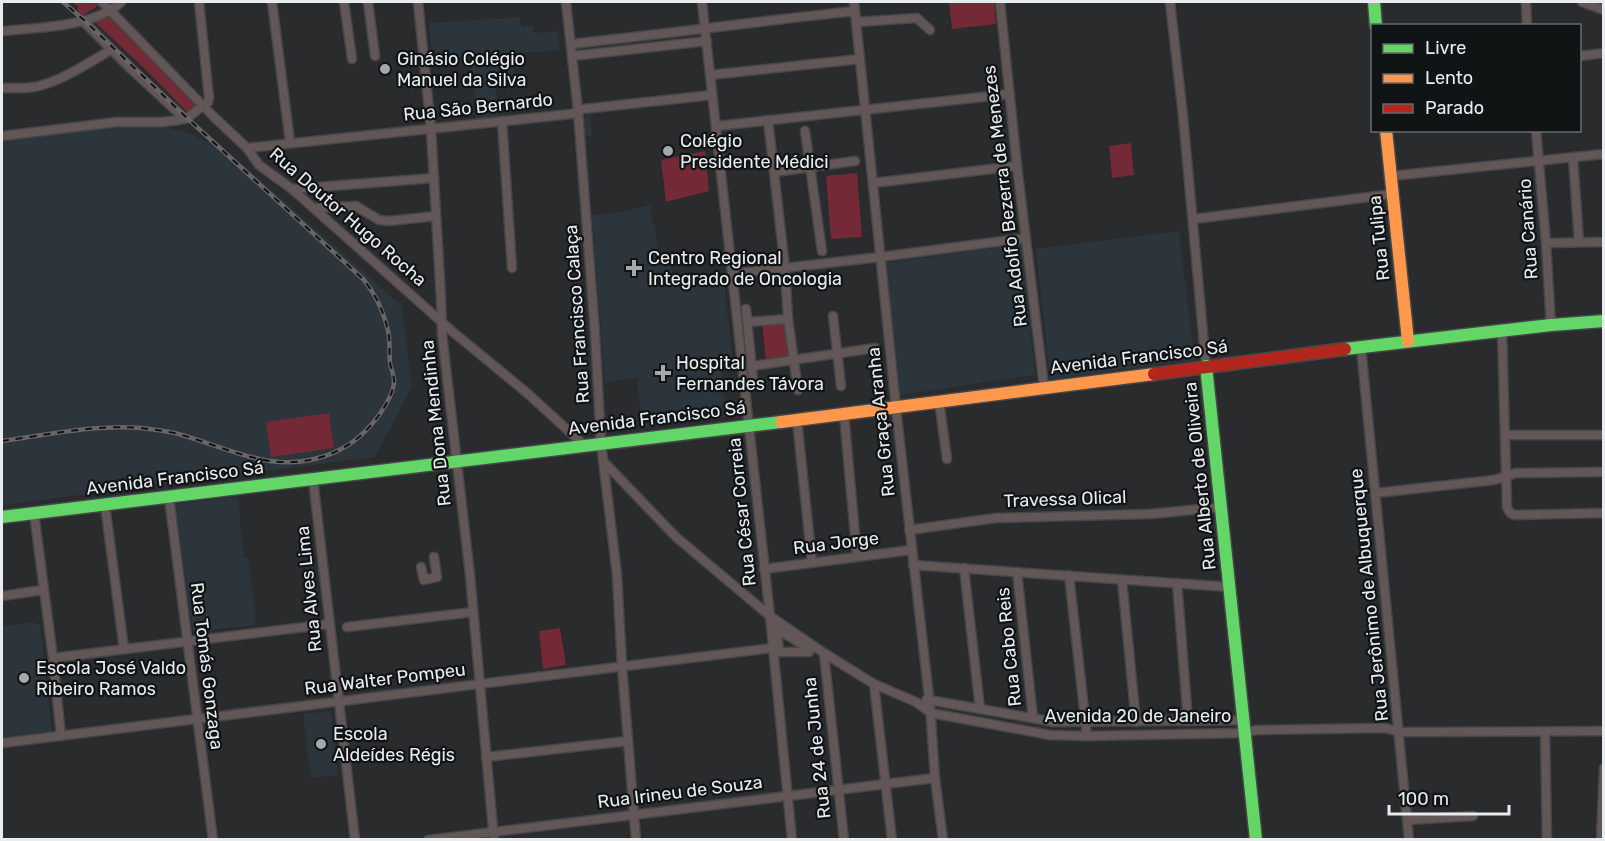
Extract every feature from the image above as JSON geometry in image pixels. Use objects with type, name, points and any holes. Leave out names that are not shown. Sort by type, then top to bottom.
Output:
[{"type":"main road","points":[[1374,2],[1376,24]]},
{"type":"main road","name":"Rua Tulipa","points":[[1386,132],[1408,341]]},
{"type":"main road","name":"Avenida Francisco Sá","points":[[2,517],[797,420],[1408,341],[1604,321]]},
{"type":"main road","name":"Rua Alberto de Oliveira","points":[[1206,366],[1248,728],[1256,840]]},
{"type":"street","name":"Rua Doutor Hugo Rocha","points":[[102,2],[247,148],[259,165],[314,208],[442,322],[527,393],[584,446]]},
{"type":"street","points":[[2,31],[83,21],[121,2]]},
{"type":"street","points":[[2,136],[117,122],[182,120],[203,106],[208,102],[209,93],[199,2]]},
{"type":"street","points":[[272,2],[290,142]]},
{"type":"street","points":[[344,2],[352,59]]},
{"type":"street","points":[[368,2],[375,56]]},
{"type":"street","name":"Rua Dona Mendinha","points":[[418,2],[431,129],[442,334],[473,612],[494,836]]},
{"type":"street","name":"Rua Francisco Calaça","points":[[566,2],[578,111],[601,443],[617,575],[636,840]]},
{"type":"street","name":"Rua César Correia","points":[[702,2],[770,616],[792,840]]},
{"type":"street","name":"Rua Adolfo Bezerra de Menezes","points":[[1000,2],[1044,387]]},
{"type":"street","name":"Rua Alberto de Oliveira","points":[[1170,2],[1206,366]]},
{"type":"street","points":[[1526,2],[1527,24]]},
{"type":"street","points":[[1582,2],[1604,10]]},
{"type":"street","points":[[571,44],[685,32],[855,6]]},
{"type":"street","name":"Rua Graça Aranha","points":[[855,6],[864,109],[943,840]]},
{"type":"street","points":[[856,22],[917,18],[930,30]]},
{"type":"street","points":[[83,21],[182,120]]},
{"type":"street","points":[[572,56],[707,41]]},
{"type":"street","points":[[2,88],[39,86],[56,80],[111,50]]},
{"type":"street","points":[[1581,56],[1604,53]]},
{"type":"street","points":[[710,75],[860,59]]},
{"type":"street","points":[[717,126],[1010,94]]},
{"type":"street","name":"Rua São Bernardo","points":[[247,148],[571,114],[583,109],[712,95]]},
{"type":"street","points":[[768,120],[786,268],[788,319],[798,390]]},
{"type":"street","points":[[502,121],[512,268]]},
{"type":"street","points":[[805,131],[822,251]]},
{"type":"street","name":"Rua Canário","points":[[1536,132],[1551,325]]},
{"type":"street","points":[[1391,176],[1604,154]]},
{"type":"street","points":[[1573,157],[1579,242]]},
{"type":"street","points":[[775,172],[855,161]]},
{"type":"street","points":[[873,183],[1017,166]]},
{"type":"street","points":[[292,189],[434,178]]},
{"type":"street","points":[[1193,219],[1393,194]]},
{"type":"street","points":[[314,208],[352,206],[360,208],[379,220],[388,222],[436,216]]},
{"type":"street","points":[[732,274],[1026,238]]},
{"type":"street","points":[[1546,243],[1604,242]]},
{"type":"street","points":[[746,309],[753,380]]},
{"type":"street","points":[[833,316],[841,386]]},
{"type":"street","points":[[747,322],[788,319]]},
{"type":"street","points":[[1502,331],[1507,507],[1511,514],[1604,513]]},
{"type":"street","name":"Rua Jerônimo de Albuquerque","points":[[1361,347],[1409,840]]},
{"type":"street","points":[[752,366],[876,348]]},
{"type":"street","points":[[939,401],[947,459]]},
{"type":"street","points":[[844,414],[857,557]]},
{"type":"street","points":[[797,420],[812,563]]},
{"type":"street","points":[[1506,435],[1604,435]]},
{"type":"street","name":"Avenida 20 de Janeiro","points":[[603,461],[676,537],[770,616],[874,684],[916,702],[931,713],[1050,735],[1088,736],[1248,728],[1385,728],[1400,732],[1604,731]]},
{"type":"street","points":[[1604,467],[1604,479]]},
{"type":"street","points":[[1376,492],[1494,480],[1516,473],[1603,472]]},
{"type":"street","name":"Rua Alves Lima","points":[[313,479],[355,840]]},
{"type":"street","name":"Rua Tomás Gonzaga","points":[[169,497],[213,840]]},
{"type":"street","points":[[105,505],[124,649]]},
{"type":"street","name":"Travessa Olical","points":[[909,530],[996,518],[1150,514],[1222,507]]},
{"type":"street","points":[[34,513],[61,736]]},
{"type":"street","name":"Rua Jorge","points":[[764,569],[912,550]]},
{"type":"street","points":[[421,567],[424,580],[437,578],[434,557]]},
{"type":"street","points":[[913,565],[1230,587]]},
{"type":"street","points":[[964,568],[980,709]]},
{"type":"street","name":"Rua Cabo Reis","points":[[1017,572],[1033,718]]},
{"type":"street","points":[[1069,575],[1088,736]]},
{"type":"street","points":[[1122,580],[1136,722]]},
{"type":"street","points":[[1177,583],[1188,721]]},
{"type":"street","points":[[2,596],[43,590]]},
{"type":"street","points":[[347,627],[473,612]]},
{"type":"street","points":[[53,658],[329,624]]},
{"type":"street","name":"Rua Walter Pompeu","points":[[2,743],[772,648]]},
{"type":"street","name":"Rua 24 de Junha","points":[[824,653],[844,840]]},
{"type":"street","points":[[874,684],[892,840]]},
{"type":"street","name":"Avenida 20 de Janeiro","points":[[916,702],[929,700],[1054,722],[1188,721],[1248,728]]},
{"type":"street","points":[[1545,732],[1546,840]]},
{"type":"street","points":[[486,757],[628,741]]},
{"type":"street","points":[[1602,840],[1604,768]]},
{"type":"street","name":"Rua Irineu de Souza","points":[[428,840],[494,836],[634,814],[935,778]]},
{"type":"street","points":[[1407,820],[1473,816]]},
{"type":"shaded area","points":[[72,2],[96,2],[99,5],[82,16],[77,10],[78,7]]},
{"type":"shaded area","points":[[949,2],[994,2],[996,24],[952,29]]},
{"type":"shaded area","points":[[108,13],[198,105],[188,113],[94,21]]},
{"type":"shaded area","points":[[520,17],[521,26],[533,26],[534,33],[558,31],[560,50],[513,54],[515,86],[496,88],[498,118],[476,119],[471,57],[432,60],[429,23]]},
{"type":"shaded area","points":[[590,114],[592,135],[585,137],[584,118]]},
{"type":"shaded area","points":[[132,126],[165,127],[191,134],[207,142],[213,138],[402,306],[412,387],[375,457],[2,505],[2,140]]},
{"type":"shaded area","points":[[1131,143],[1134,175],[1112,178],[1109,146]]},
{"type":"shaded area","points":[[705,151],[709,191],[666,202],[661,160]]},
{"type":"shaded area","points":[[857,173],[862,237],[831,239],[826,176]]},
{"type":"shaded area","points":[[650,205],[652,224],[655,224],[659,265],[671,264],[673,279],[723,274],[733,366],[721,367],[726,417],[642,428],[637,378],[605,382],[592,215],[615,213]]},
{"type":"shaded area","points":[[1179,231],[1195,360],[1050,379],[1036,249]]},
{"type":"shaded area","points":[[1021,244],[1035,375],[900,395],[886,263]]},
{"type":"shaded area","points":[[785,320],[789,358],[766,361],[762,323]]},
{"type":"shaded area","points":[[329,413],[334,448],[271,457],[266,422]]},
{"type":"shaded area","points":[[238,497],[244,558],[248,558],[255,625],[193,632],[177,504]]},
{"type":"shaded area","name":"Escola José Valdo Ribeiro Ramos","points":[[34,622],[35,625],[40,624],[52,731],[2,737],[2,626]]},
{"type":"shaded area","points":[[560,628],[566,665],[543,669],[539,631]]},
{"type":"shaded area","name":"Escola Aldeídes Régis","points":[[331,711],[338,775],[311,778],[303,714]]},
{"type":"railway","points":[[2,441],[89,429],[141,428],[177,434],[255,458],[271,461],[303,461],[333,453],[360,436],[382,410],[389,398],[394,379],[385,320],[380,306],[363,279],[63,2]]},
{"type":"traffic: fast","points":[[1374,2],[1376,24]]},
{"type":"traffic: fast","points":[[1345,349],[1604,321]]},
{"type":"traffic: fast","points":[[1206,366],[1256,840]]},
{"type":"traffic: fast","points":[[2,517],[781,422]]},
{"type":"traffic: slow","points":[[1386,132],[1408,341]]},
{"type":"traffic: slow","points":[[781,422],[1154,374]]},
{"type":"traffic: jam","points":[[1154,374],[1345,349]]},
{"type":"place","name":"Ginásio Colégio Manuel da Silva","points":[[385,69]]},
{"type":"place","name":"Colégio Presidente Médici","points":[[668,151]]},
{"type":"place","name":"Centro Regional Integrado de Oncologia","points":[[634,268]]},
{"type":"place","name":"Hospital Fernandes Távora","points":[[663,373]]},
{"type":"place","name":"Escola José Valdo Ribeiro Ramos","points":[[24,678]]},
{"type":"place","name":"Escola Aldeídes Régis","points":[[321,744]]}]
